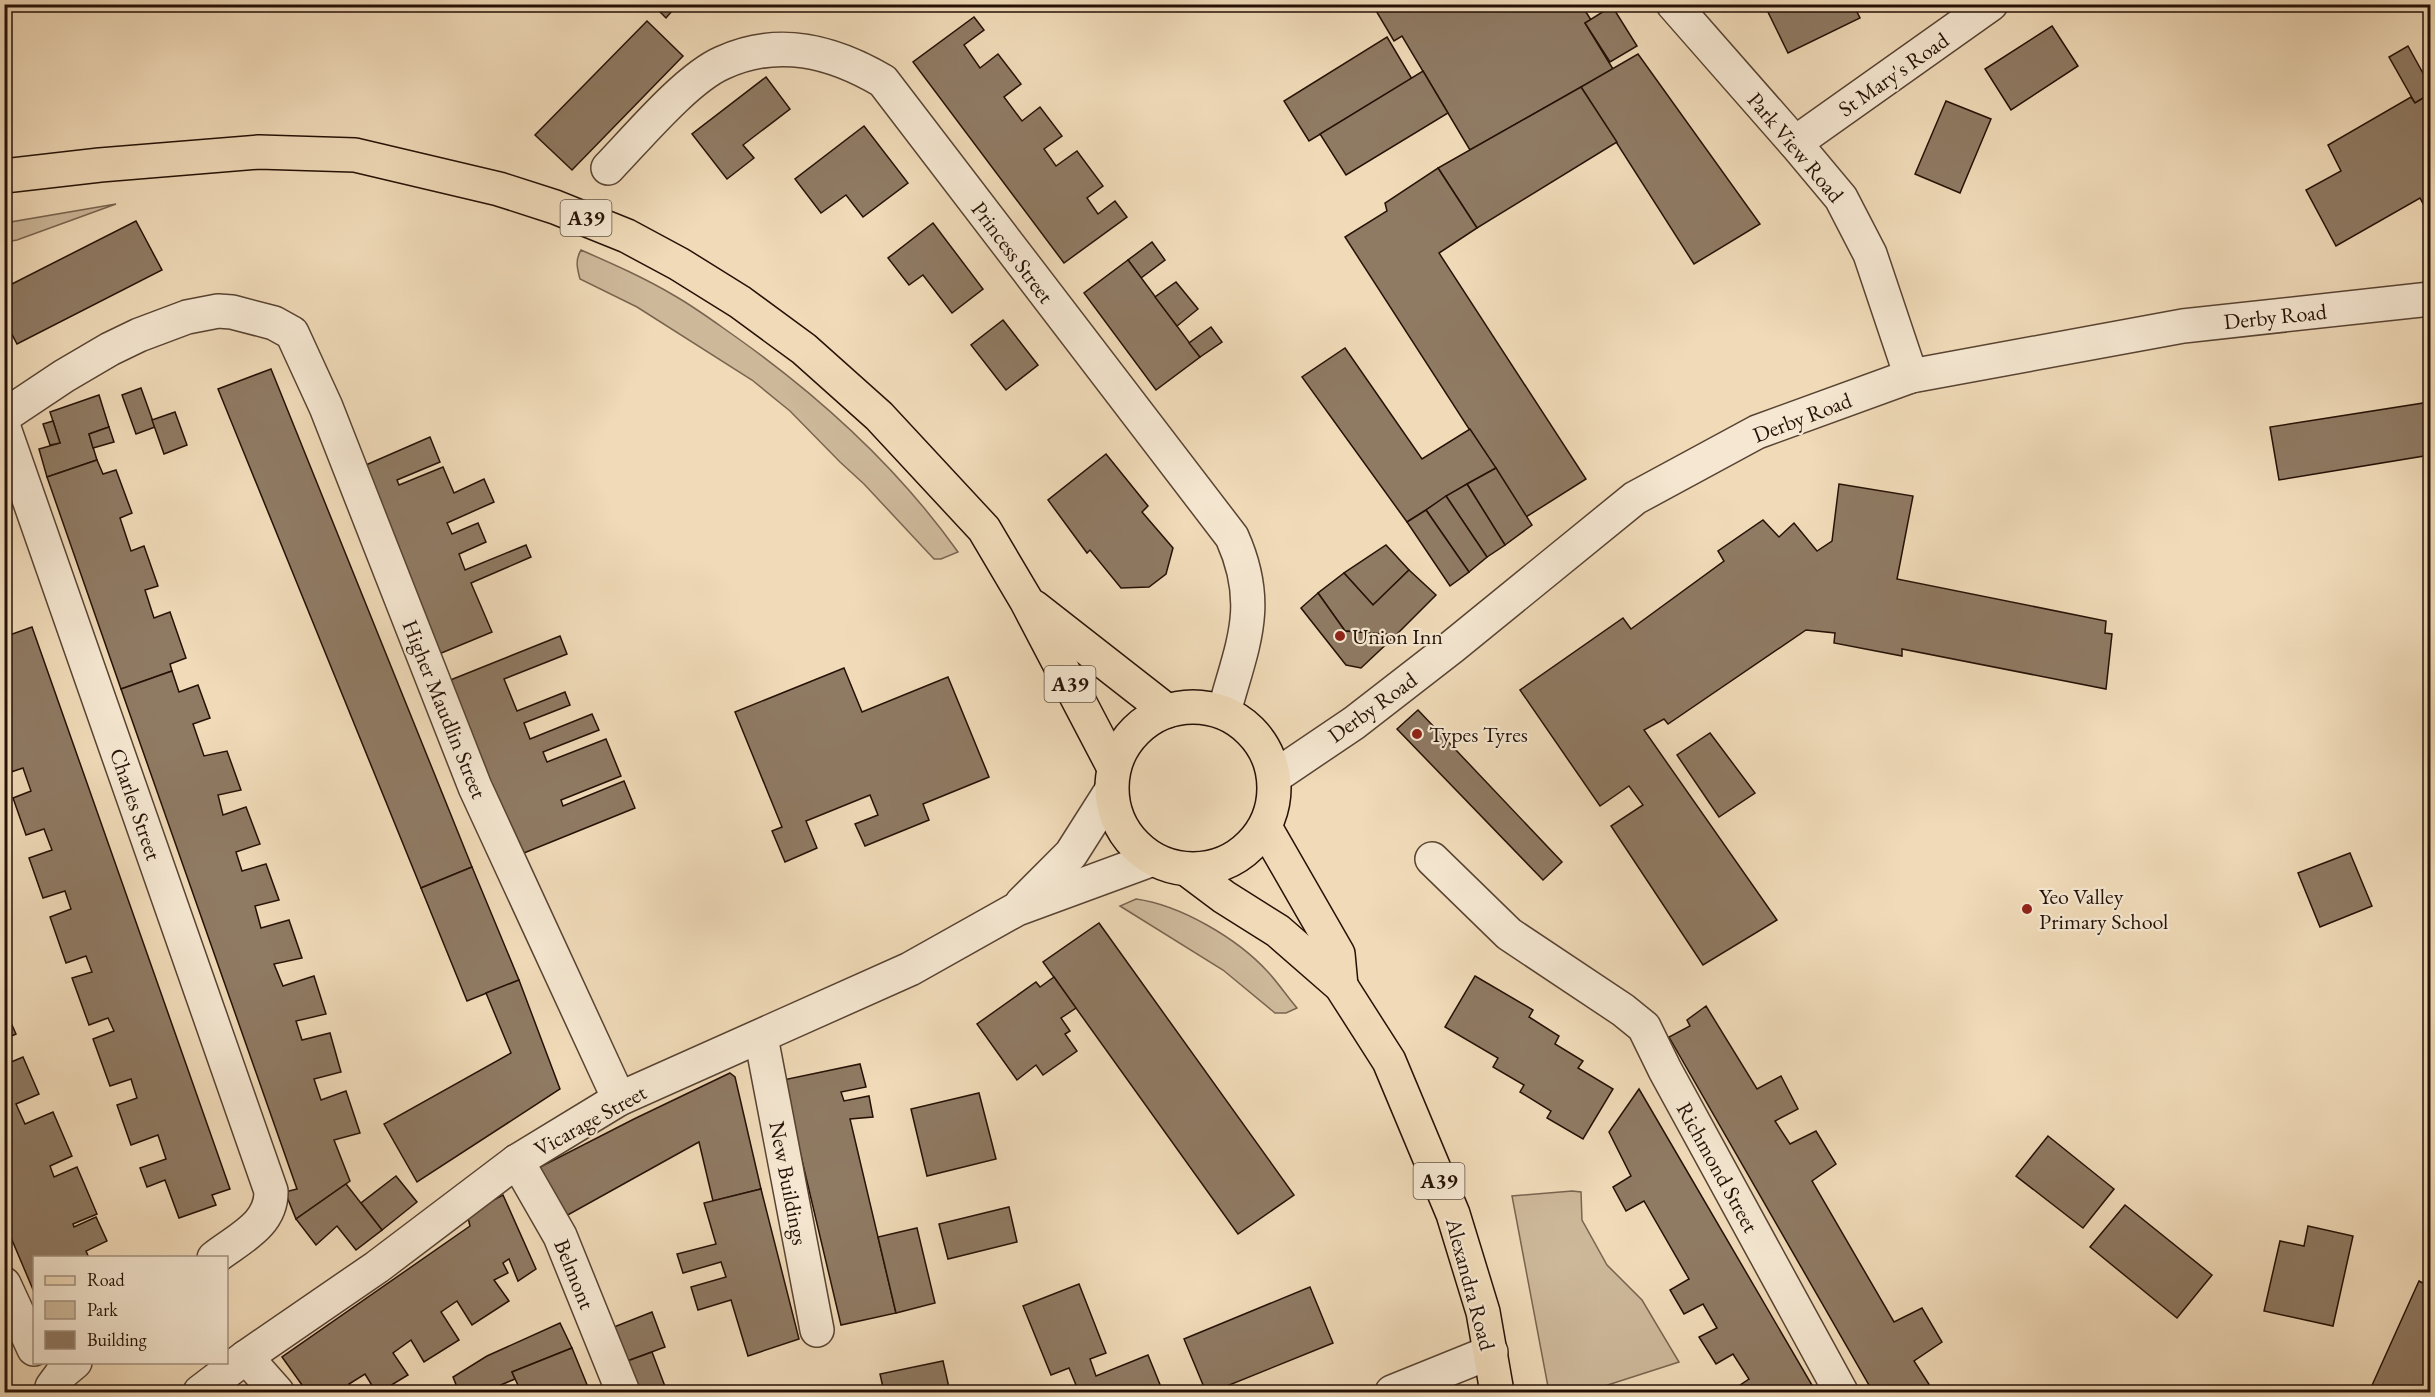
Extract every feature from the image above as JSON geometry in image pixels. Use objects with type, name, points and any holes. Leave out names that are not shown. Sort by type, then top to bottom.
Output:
[{"type":"main road","name":"A39","points":[[4,176],[259,152],[355,155],[468,180],[586,218],[627,236],[679,264],[740,302],[804,349],[879,416],[984,529],[1026,600],[1112,780]]},
{"type":"main road","name":"A39","points":[[1026,600],[1167,711]]},
{"type":"main road","points":[[1186,707],[1224,712],[1248,728],[1265,750],[1274,777],[1274,803],[1265,827],[1251,845],[1233,859],[1211,868],[1188,870],[1170,867],[1153,859],[1131,843],[1117,818],[1112,780],[1124,743],[1143,723],[1167,711],[1186,707]]},
{"type":"main road","name":"Alexandra Road","points":[[1265,827],[1338,954],[1341,986]]},
{"type":"main road","name":"Alexandra Road","points":[[1188,870],[1224,897],[1278,932],[1341,986],[1389,1061],[1453,1214],[1483,1312],[1497,1392]]},
{"type":"street","name":"Park View Road","points":[[1673,4],[1841,198],[1870,254],[1911,376]]},
{"type":"street","name":"St Mary's Road","points":[[1795,143],[1991,4]]},
{"type":"street","name":"Princess Street","points":[[608,168],[686,89],[720,63],[753,51],[788,49],[811,51],[846,62],[883,81],[1232,537],[1243,562],[1250,609],[1247,632],[1224,712]]},
{"type":"street","name":"Derby Road","points":[[1274,777],[1354,723],[1452,647],[1635,498],[1757,432],[1911,376],[2183,326],[2430,299]]},
{"type":"street","name":"Higher Maudlin Street","points":[[4,416],[110,349],[187,317],[218,311],[232,312],[274,323],[292,333],[303,352],[475,787],[619,1099]]},
{"type":"street","name":"Charles Street","points":[[4,428],[267,1180],[272,1202],[264,1220],[215,1256]]},
{"type":"street","name":"Vicarage Street","points":[[1017,909],[1071,854],[1112,780]]},
{"type":"street","name":"Vicarage Street","points":[[200,1392],[246,1357],[377,1267],[517,1161],[619,1099],[910,969],[1017,909],[1153,859]]},
{"type":"street","name":"Richmond Street","points":[[1432,859],[1509,934],[1623,1010],[1644,1027],[1665,1070],[1841,1392]]},
{"type":"street","name":"New Buildings","points":[[761,1036],[817,1330]]},
{"type":"street","name":"Belmont","points":[[517,1161],[560,1236],[623,1392]]},
{"type":"street","points":[[4,1284],[33,1347]]},
{"type":"street","points":[[1392,1392],[1491,1352]]},
{"type":"street","points":[[246,1357],[277,1392]]},
{"type":"street","points":[[48,1380],[73,1364]]},
{"type":"green space","points":[[116,204],[17,240],[5,242],[5,223]]},
{"type":"green space","points":[[581,250],[664,289],[736,337],[797,384],[884,463],[935,521],[958,552],[941,559],[934,559],[864,484],[790,411],[752,380],[637,307],[580,279],[577,264]]},
{"type":"green space","points":[[1136,899],[1171,908],[1224,936],[1255,959],[1297,1008],[1286,1013],[1275,1013],[1223,970],[1120,906]]},
{"type":"green space","points":[[1581,1192],[1582,1220],[1607,1265],[1642,1300],[1679,1362],[1586,1392],[1549,1392],[1512,1196]]},
{"type":"building","points":[[4,4],[17,4],[18,7],[4,12]]},
{"type":"building","points":[[652,4],[678,4],[666,18]]},
{"type":"building","points":[[1372,4],[1581,4],[1591,20],[1585,23],[1613,69],[1470,150],[1402,36],[1394,41]]},
{"type":"building","points":[[1779,4],[1853,4],[1860,18],[1788,53],[1767,10]]},
{"type":"building","points":[[1612,6],[1637,46],[1610,62],[1585,23]]},
{"type":"building","points":[[974,17],[984,30],[964,45],[980,68],[998,54],[1021,84],[1004,97],[1022,121],[1040,107],[1062,136],[1044,149],[1056,166],[1077,151],[1103,186],[1087,198],[1098,214],[1115,201],[1127,217],[1064,263],[913,62]]},
{"type":"building","points":[[647,21],[683,56],[572,170],[535,135]]},
{"type":"building","points":[[2052,26],[2078,66],[2011,110],[1985,69]]},
{"type":"building","points":[[1387,37],[1412,79],[1309,141],[1284,101]]},
{"type":"building","points":[[2408,46],[2430,86],[2430,94],[2415,103],[2389,57]]},
{"type":"building","points":[[1638,54],[1760,224],[1694,264],[1581,87]]},
{"type":"building","points":[[1423,71],[1448,113],[1346,175],[1320,134]]},
{"type":"building","points":[[766,77],[790,109],[743,145],[754,158],[727,179],[692,134]]},
{"type":"building","points":[[1581,87],[1617,142],[1477,228],[1438,168]]},
{"type":"building","points":[[2430,94],[2430,217],[2420,198],[2336,246],[2306,190],[2341,171],[2328,145],[2411,97],[2415,103]]},
{"type":"building","points":[[1946,101],[1991,119],[1960,193],[1915,174]]},
{"type":"building","points":[[864,126],[908,183],[863,217],[846,195],[821,213],[795,179]]},
{"type":"building","points":[[1438,168],[1477,228],[1439,253],[1586,479],[1526,517],[1345,237],[1387,211],[1385,203]]},
{"type":"building","points":[[136,221],[162,270],[17,344],[4,319],[4,288]]},
{"type":"building","points":[[933,223],[983,289],[952,313],[923,275],[909,285],[888,258]]},
{"type":"building","points":[[1152,242],[1165,260],[1141,278],[1128,260]]},
{"type":"building","points":[[1128,260],[1200,357],[1156,390],[1084,293]]},
{"type":"building","points":[[1176,282],[1198,309],[1177,326],[1155,297]]},
{"type":"building","points":[[1003,320],[1038,365],[1006,390],[971,345]]},
{"type":"building","points":[[1211,327],[1222,342],[1200,357],[1189,343]]},
{"type":"building","points":[[1345,348],[1422,459],[1470,429],[1496,468],[1407,522],[1302,377]]},
{"type":"building","points":[[271,369],[472,867],[421,888],[218,389]]},
{"type":"building","points":[[141,388],[155,427],[136,434],[122,395]]},
{"type":"building","points":[[99,395],[109,427],[89,434],[97,460],[47,477],[39,449],[60,443],[50,412]]},
{"type":"building","points":[[2430,402],[2430,455],[2279,480],[2270,427]]},
{"type":"building","points":[[175,412],[187,445],[164,454],[152,420]]},
{"type":"building","points":[[53,421],[60,443],[50,445],[43,424]]},
{"type":"building","points":[[109,427],[114,442],[93,448],[89,434]]},
{"type":"building","points":[[430,437],[440,462],[397,480],[399,485],[443,467],[454,493],[484,479],[494,502],[447,523],[452,534],[478,523],[486,542],[459,554],[465,570],[526,545],[531,557],[471,583],[492,632],[439,654],[359,468]]},
{"type":"building","points":[[1106,454],[1148,506],[1142,512],[1173,548],[1166,574],[1149,587],[1121,588],[1090,550],[1087,553],[1048,500]]},
{"type":"building","points":[[97,460],[103,474],[116,470],[132,513],[120,518],[131,551],[144,546],[158,586],[145,590],[154,618],[170,612],[186,658],[170,664],[172,671],[121,689],[47,477]]},
{"type":"building","points":[[1496,468],[1532,525],[1505,545],[1467,484]]},
{"type":"building","points":[[1467,484],[1505,545],[1487,557],[1446,496]]},
{"type":"building","points":[[1839,484],[1913,496],[1897,579],[2106,621],[2105,633],[2112,634],[2106,689],[1902,649],[1902,656],[1834,643],[1835,633],[1806,630],[1668,724],[1664,719],[1644,730],[1777,920],[1703,965],[1611,826],[1643,805],[1629,786],[1600,806],[1520,690],[1623,618],[1631,629],[1724,561],[1718,551],[1763,520],[1779,537],[1794,523],[1817,551],[1832,541]]},
{"type":"building","points":[[1446,496],[1487,557],[1469,572],[1426,510]]},
{"type":"building","points":[[1426,510],[1469,572],[1450,586],[1407,522]]},
{"type":"building","points":[[1386,545],[1409,570],[1373,605],[1344,573]]},
{"type":"building","points":[[1409,570],[1436,595],[1396,635],[1345,631],[1318,593],[1344,573],[1373,605]]},
{"type":"building","points":[[1318,593],[1345,631],[1396,635],[1361,668],[1346,665],[1301,608]]},
{"type":"building","points":[[32,627],[230,1189],[212,1195],[216,1205],[179,1218],[165,1180],[147,1187],[140,1168],[166,1159],[158,1135],[131,1145],[117,1105],[137,1098],[131,1079],[110,1086],[93,1039],[114,1031],[108,1018],[89,1025],[72,978],[92,972],[86,956],[66,963],[50,917],[71,909],[65,891],[43,898],[29,858],[52,850],[44,829],[26,835],[13,798],[31,791],[23,768],[5,774],[4,772],[4,732],[10,730],[4,711],[4,637]]},
{"type":"building","points":[[560,636],[567,654],[504,679],[517,711],[565,692],[570,705],[524,723],[530,739],[592,714],[599,730],[543,752],[547,762],[606,739],[621,776],[561,800],[563,806],[624,781],[635,808],[519,855],[448,681]]},
{"type":"building","points":[[844,668],[862,712],[948,677],[989,777],[923,804],[929,820],[865,846],[855,824],[878,815],[870,795],[806,821],[817,848],[785,862],[772,831],[782,827],[735,712]]},
{"type":"building","points":[[172,671],[179,692],[198,685],[210,718],[193,724],[204,756],[227,751],[241,790],[218,795],[223,815],[246,807],[260,844],[236,852],[242,871],[266,864],[279,900],[255,906],[261,928],[289,920],[302,958],[274,964],[283,986],[314,976],[326,1014],[296,1021],[302,1040],[330,1033],[341,1072],[314,1079],[321,1100],[346,1091],[360,1133],[334,1140],[350,1181],[296,1219],[285,1192],[297,1189],[121,689]]},
{"type":"building","points":[[1418,710],[1562,862],[1543,880],[1397,729]]},
{"type":"building","points":[[1710,733],[1755,793],[1719,817],[1677,755]]},
{"type":"building","points":[[2350,853],[2372,906],[2320,927],[2298,873]]},
{"type":"building","points":[[472,867],[519,980],[467,1001],[421,888]]},
{"type":"building","points":[[1099,923],[1294,1195],[1238,1234],[1043,962]]},
{"type":"building","points":[[1475,976],[1533,1010],[1529,1017],[1559,1036],[1555,1044],[1583,1061],[1578,1068],[1613,1089],[1583,1139],[1547,1118],[1551,1111],[1520,1092],[1524,1085],[1493,1067],[1498,1058],[1445,1027]]},
{"type":"building","points":[[1054,977],[1076,1008],[1061,1018],[1070,1031],[1065,1034],[1077,1051],[1043,1075],[1036,1065],[1017,1080],[977,1024],[1036,982],[1040,987]]},
{"type":"building","points":[[519,980],[560,1089],[417,1182],[384,1124],[511,1053],[486,993]]},
{"type":"building","points":[[1706,1006],[1757,1089],[1781,1076],[1798,1109],[1775,1121],[1790,1144],[1816,1131],[1836,1164],[1812,1181],[1894,1322],[1922,1308],[1942,1342],[1914,1361],[1934,1392],[1873,1392],[1669,1037],[1690,1026],[1687,1020]]},
{"type":"building","points":[[4,1007],[16,1034],[4,1039]]},
{"type":"building","points":[[23,1057],[39,1094],[16,1104],[25,1124],[53,1112],[72,1156],[50,1166],[54,1177],[77,1167],[97,1214],[73,1224],[74,1227],[96,1217],[107,1241],[86,1251],[88,1256],[33,1256],[33,1290],[4,1221],[4,1065]]},
{"type":"building","points":[[860,1064],[866,1087],[841,1092],[844,1101],[869,1096],[873,1117],[850,1119],[896,1313],[841,1325],[783,1080]]},
{"type":"building","points":[[730,1073],[735,1077],[761,1189],[713,1201],[699,1142],[566,1216],[540,1167]]},
{"type":"building","points":[[1639,1089],[1816,1392],[1732,1392],[1749,1379],[1733,1354],[1716,1364],[1699,1337],[1717,1328],[1703,1304],[1684,1314],[1670,1290],[1689,1279],[1644,1201],[1626,1211],[1613,1187],[1631,1176],[1609,1132]]},
{"type":"building","points":[[979,1093],[996,1159],[927,1176],[911,1109]]},
{"type":"building","points":[[2048,1136],[2114,1189],[2083,1228],[2016,1176]]},
{"type":"building","points":[[396,1176],[417,1202],[382,1230],[361,1203]]},
{"type":"building","points":[[346,1184],[382,1230],[356,1250],[337,1226],[316,1245],[296,1219]]},
{"type":"building","points":[[761,1189],[799,1339],[748,1356],[731,1300],[698,1310],[691,1287],[726,1277],[721,1262],[683,1273],[677,1254],[716,1244],[704,1203]]},
{"type":"building","points":[[503,1195],[536,1269],[518,1281],[509,1259],[503,1263],[508,1273],[494,1280],[509,1301],[472,1325],[457,1301],[441,1312],[459,1340],[424,1362],[411,1340],[393,1353],[408,1375],[380,1392],[376,1392],[365,1374],[349,1384],[355,1392],[307,1392],[282,1357],[470,1226],[467,1214]]},
{"type":"building","points":[[2125,1205],[2212,1275],[2177,1318],[2090,1247]]},
{"type":"building","points":[[1009,1207],[1017,1242],[948,1259],[939,1224]]},
{"type":"building","points":[[2308,1226],[2353,1236],[2333,1326],[2264,1311],[2280,1241],[2304,1246]]},
{"type":"building","points":[[917,1228],[935,1303],[896,1313],[878,1237]]},
{"type":"building","points":[[2419,1281],[2430,1287],[2430,1378],[2424,1392],[2369,1392]]},
{"type":"building","points":[[1079,1284],[1106,1353],[1090,1359],[1096,1376],[1148,1355],[1163,1392],[1057,1392],[1076,1385],[1069,1368],[1051,1375],[1023,1306]]},
{"type":"building","points":[[1310,1287],[1333,1343],[1212,1392],[1206,1392],[1184,1339]]},
{"type":"building","points":[[652,1312],[665,1347],[622,1363],[609,1329]]},
{"type":"building","points":[[560,1323],[572,1348],[512,1372],[515,1379],[484,1392],[459,1392],[453,1377],[487,1356]]},
{"type":"building","points":[[572,1348],[590,1392],[521,1392],[512,1372]]},
{"type":"building","points":[[652,1352],[666,1389],[657,1392],[634,1392],[622,1363]]},
{"type":"building","points":[[943,1361],[950,1392],[884,1392],[880,1374]]},
{"type":"place","name":"Union Inn","points":[[1340,636]]},
{"type":"place","name":"Types Tyres","points":[[1417,734]]},
{"type":"place","name":"Yeo Valley Primary School","points":[[2027,909]]}]
